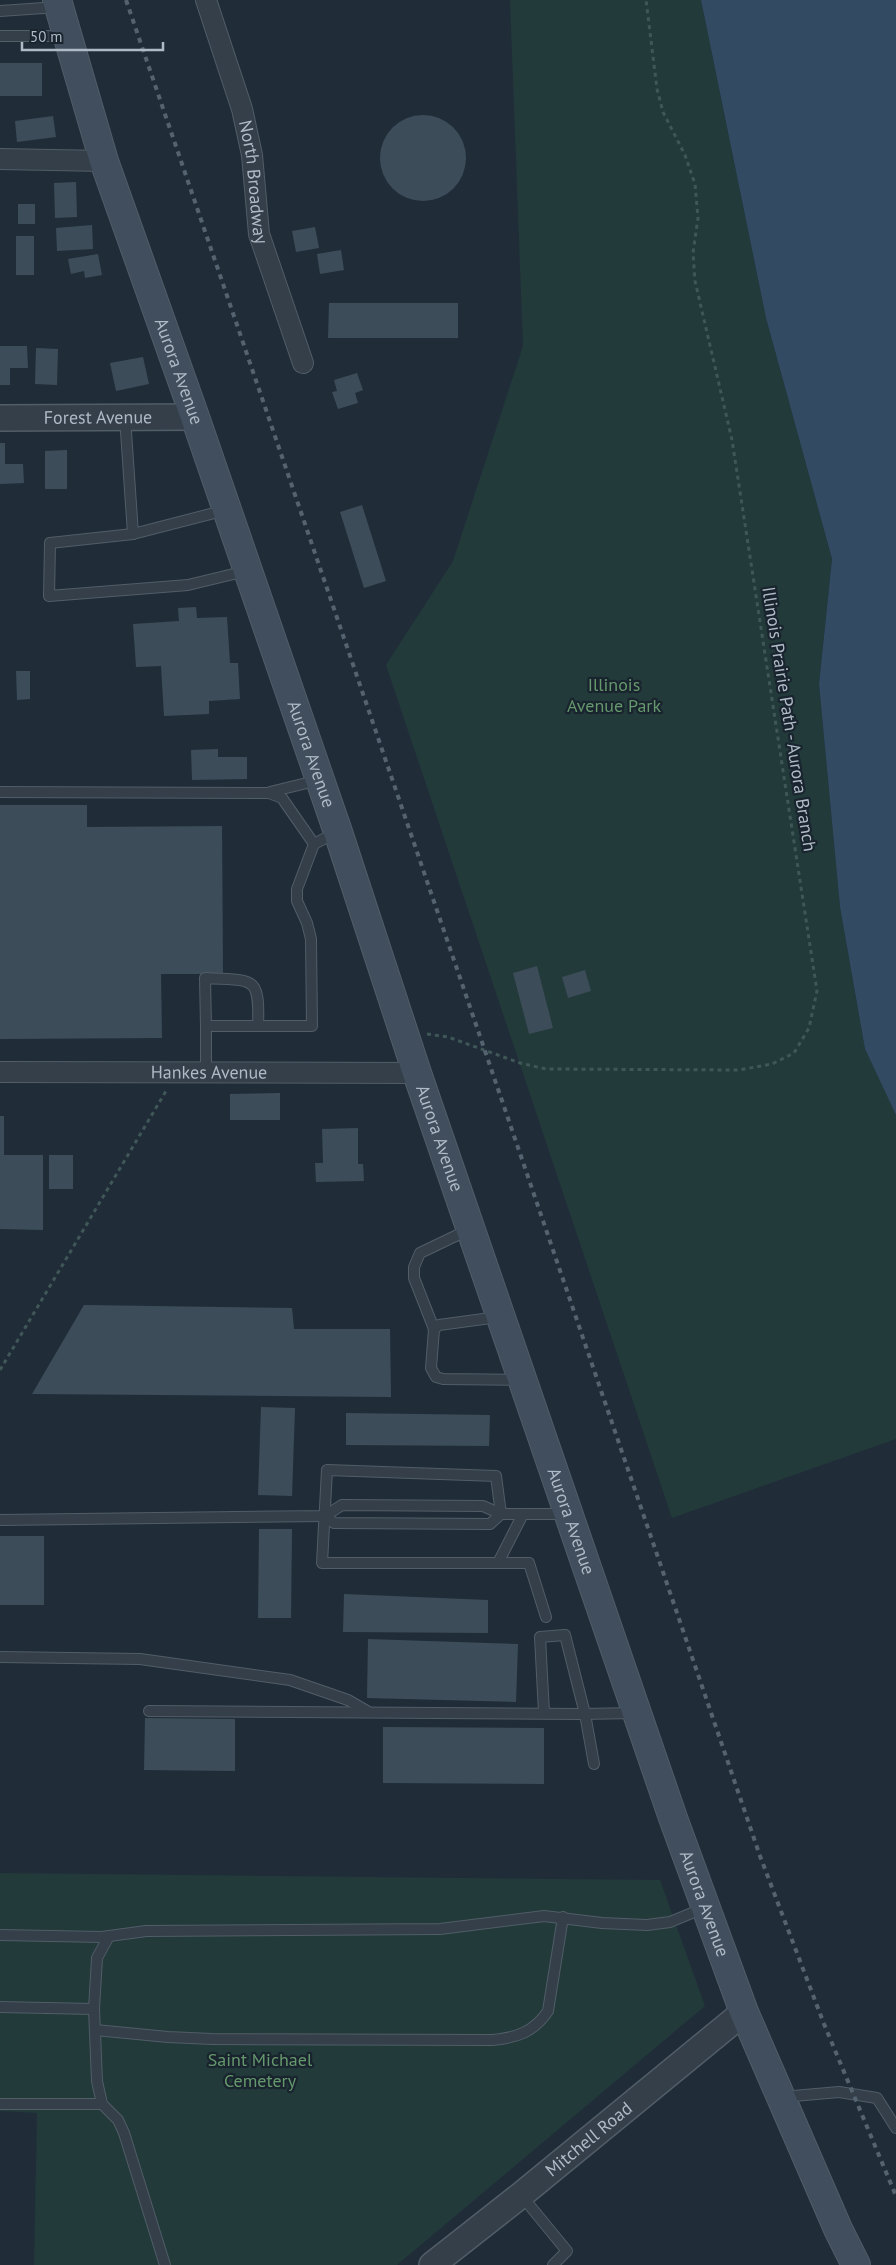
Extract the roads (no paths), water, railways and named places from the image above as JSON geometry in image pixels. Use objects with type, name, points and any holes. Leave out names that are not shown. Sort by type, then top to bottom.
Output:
[{"type":"main road","name":"Aurora Avenue","points":[[57,4],[104,161],[195,417],[319,780],[326,838],[404,1035],[705,1907],[744,2012],[838,2229],[856,2265]]},
{"type":"street","name":"North Broadway","points":[[206,0],[242,109],[252,155],[259,234],[303,363]]},
{"type":"street","points":[[0,160],[104,161]]},
{"type":"street","name":"Forest Avenue","points":[[0,418],[195,417]]},
{"type":"street","name":"Hankes Avenue","points":[[0,1072],[417,1073]]},
{"type":"street","name":"Mitchell Road","points":[[432,2265],[521,2195],[744,2012]]},
{"type":"lane","points":[[0,11],[57,4]]},
{"type":"lane","points":[[0,36],[66,36]]},
{"type":"lane","points":[[125,417],[133,534]]},
{"type":"lane","points":[[226,510],[133,534],[50,542],[49,596],[188,584],[247,570]]},
{"type":"lane","points":[[0,792],[269,793],[319,780]]},
{"type":"lane","points":[[206,1026],[312,1026],[311,939],[302,912],[296,901],[297,889],[326,838],[282,798],[269,793]]},
{"type":"lane","points":[[206,1072],[206,978],[244,980],[253,985],[258,992],[259,999],[258,1026]]},
{"type":"lane","points":[[471,1229],[420,1254],[414,1267],[414,1278],[434,1329],[431,1368],[436,1377],[443,1379],[524,1380]]},
{"type":"lane","points":[[434,1329],[439,1325],[502,1317]]},
{"type":"lane","points":[[501,1514],[496,1476],[326,1470],[322,1563],[529,1562],[546,1617]]},
{"type":"lane","points":[[0,1520],[325,1516],[342,1505],[483,1506],[501,1514],[569,1514]]},
{"type":"lane","points":[[325,1516],[334,1523],[490,1524],[501,1514]]},
{"type":"lane","points":[[499,1561],[523,1514]]},
{"type":"lane","points":[[544,1713],[540,1637],[565,1635],[585,1714],[594,1764]]},
{"type":"lane","points":[[0,1657],[140,1659],[290,1680],[348,1700],[367,1712]]},
{"type":"lane","points":[[149,1711],[637,1713]]},
{"type":"lane","points":[[0,1935],[109,1936],[146,1931],[440,1929],[544,1916],[602,1923],[646,1925],[670,1922],[705,1907]]},
{"type":"lane","points":[[95,2030],[212,2039],[507,2039],[530,2030],[542,2021],[548,2011],[563,1917]]},
{"type":"lane","points":[[109,1936],[97,1958],[94,2009],[97,2081],[102,2104],[118,2120],[124,2134],[165,2265]]},
{"type":"lane","points":[[0,2007],[94,2009]]},
{"type":"lane","points":[[781,2097],[838,2092],[878,2098],[896,2128]]},
{"type":"lane","points":[[0,2104],[102,2104]]},
{"type":"lane","points":[[521,2195],[567,2251],[553,2265]]},
{"type":"water","points":[[701,0],[896,0],[896,1115],[865,1049],[840,907],[819,684],[832,559],[766,318]]},
{"type":"railway","points":[[126,0],[760,1856],[824,2024],[896,2196]]},
{"type":"park label","name":"Illinois Avenue Park","points":[[614,695]]},
{"type":"park label","name":"Saint Michael Cemetery","points":[[260,2070]]}]
